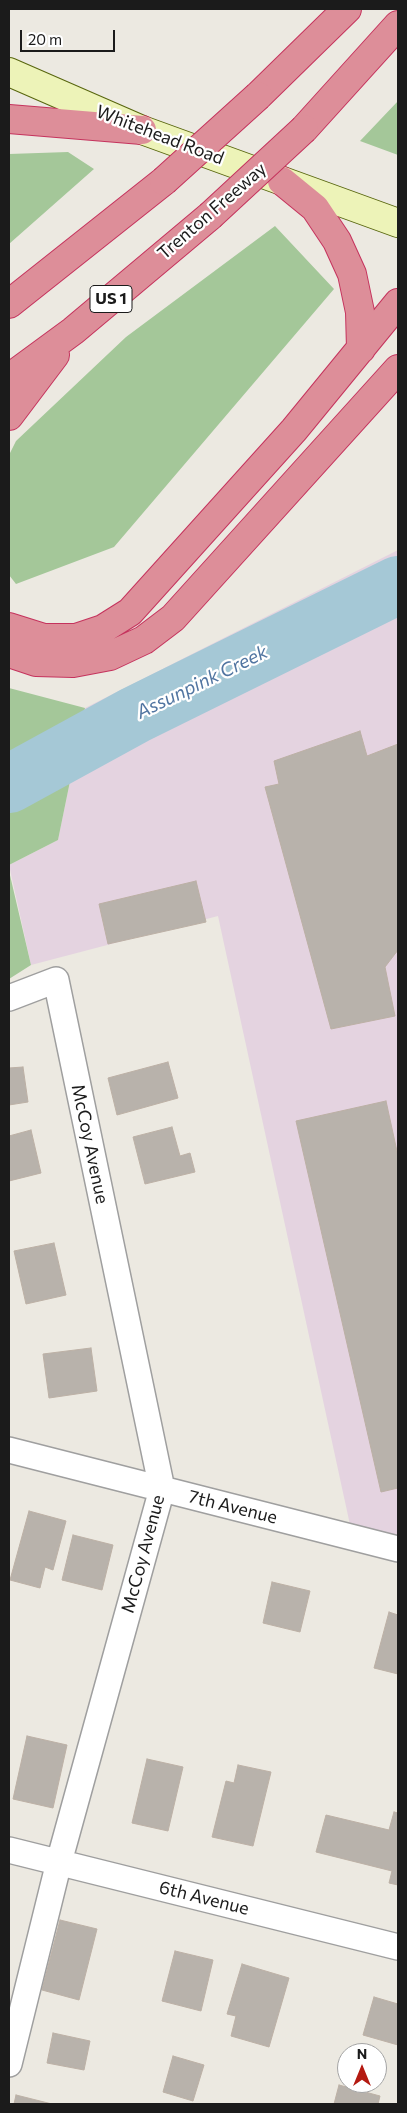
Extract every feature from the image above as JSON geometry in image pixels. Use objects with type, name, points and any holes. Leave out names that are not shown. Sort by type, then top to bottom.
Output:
[{"type":"highway","points":[[9,304],[164,181],[258,96],[347,9]]},
{"type":"highway","name":"Trenton Freeway","points":[[9,378],[73,331],[210,216],[304,129],[398,25]]},
{"type":"highway","points":[[9,120],[142,130]]},
{"type":"highway","points":[[282,181],[315,208],[337,241],[354,283],[360,312],[361,348]]},
{"type":"highway","points":[[9,627],[44,638],[76,638],[103,629],[130,612],[294,430],[398,303]]},
{"type":"highway","points":[[9,416],[73,331]]},
{"type":"highway","points":[[9,653],[36,662],[73,663],[110,656],[144,640],[173,618],[395,375]]},
{"type":"main road","name":"Whitehead Road","points":[[9,72],[142,130],[398,223]]},
{"type":"street","name":"McCoy Avenue","points":[[9,998],[56,980],[162,1489],[59,1862],[9,2064]]},
{"type":"street","name":"7th Avenue","points":[[9,1450],[398,1548]]},
{"type":"street","name":"6th Avenue","points":[[9,1850],[398,1947]]},
{"type":"shaded area","points":[[398,550],[398,1545],[352,1534],[218,916],[31,965],[9,865],[58,840],[85,708]]},
{"type":"green space","points":[[398,101],[398,155],[360,141]]},
{"type":"green space","points":[[68,152],[94,169],[9,244],[9,154]]},
{"type":"green space","points":[[275,226],[334,289],[114,547],[16,584],[9,575],[9,455],[16,441],[126,337]]},
{"type":"green space","points":[[9,688],[85,708],[58,840],[9,865]]},
{"type":"green space","points":[[9,871],[31,965],[9,979]]},
{"type":"building","points":[[360,731],[367,756],[398,744],[398,950],[385,967],[395,1016],[331,1029],[265,787],[279,784],[274,761]]},
{"type":"building","points":[[196,881],[206,922],[108,944],[99,904]]},
{"type":"building","points":[[168,1062],[178,1098],[117,1115],[108,1078]]},
{"type":"building","points":[[23,1067],[28,1102],[9,1105],[9,1068]]},
{"type":"building","points":[[386,1101],[398,1156],[398,1488],[381,1492],[296,1121]]},
{"type":"building","points":[[172,1127],[180,1156],[190,1153],[195,1172],[145,1184],[133,1137]]},
{"type":"building","points":[[31,1130],[41,1173],[9,1181],[9,1136]]},
{"type":"building","points":[[54,1243],[66,1295],[26,1304],[14,1251]]},
{"type":"building","points":[[91,1348],[97,1391],[49,1398],[43,1354]]},
{"type":"building","points":[[29,1511],[66,1521],[53,1570],[45,1567],[40,1588],[10,1580]]},
{"type":"building","points":[[73,1535],[113,1545],[102,1590],[62,1580]]},
{"type":"building","points":[[272,1582],[310,1591],[300,1632],[263,1623]]},
{"type":"building","points":[[389,1612],[398,1615],[398,1674],[374,1668]]},
{"type":"building","points":[[27,1736],[67,1745],[53,1808],[13,1799]]},
{"type":"building","points":[[147,1759],[183,1767],[168,1831],[132,1823]]},
{"type":"building","points":[[238,1765],[271,1772],[253,1846],[212,1837],[226,1781],[234,1783]]},
{"type":"building","points":[[394,1812],[398,1813],[398,1885],[389,1883],[392,1871],[316,1852],[326,1815],[389,1830]]},
{"type":"building","points":[[60,1920],[97,1929],[79,2000],[42,1990]]},
{"type":"building","points":[[175,1951],[213,1960],[201,2011],[162,2001]]},
{"type":"building","points":[[242,1964],[289,1978],[269,2047],[231,2036],[236,2016],[227,2014]]},
{"type":"building","points":[[374,1997],[398,2004],[398,2045],[363,2035]]},
{"type":"building","points":[[53,2033],[90,2041],[84,2070],[47,2063]]},
{"type":"building","points":[[173,2056],[204,2065],[193,2101],[163,2092]]},
{"type":"building","points":[[337,2093],[369,2093],[380,2096],[378,2104],[334,2104]]},
{"type":"building","points":[[16,2095],[52,2104],[14,2104]]},
{"type":"waterway","name":"Assunpink Creek","points":[[9,784],[135,715],[398,585]]}]
